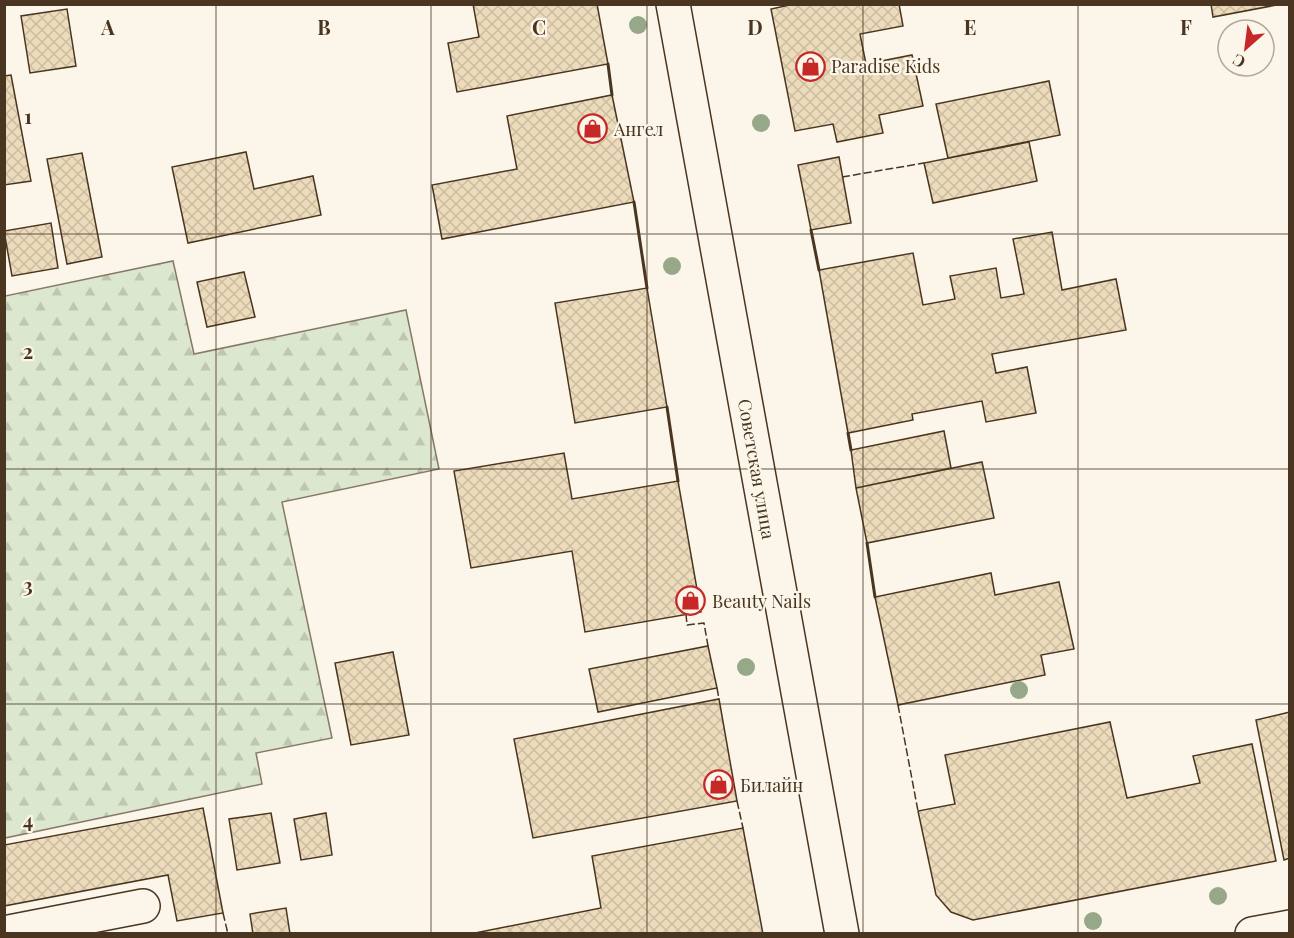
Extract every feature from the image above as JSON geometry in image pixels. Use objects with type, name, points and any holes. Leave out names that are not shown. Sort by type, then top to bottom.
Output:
[{"type":"street","name":"Советская улица","points":[[673,4],[842,933]]},
{"type":"street","points":[[4,933],[142,906]]},
{"type":"street","points":[[1252,933],[1290,927]]},
{"type":"green space","points":[[173,261],[194,354],[406,310],[439,469],[282,502],[332,738],[256,753],[262,784],[5,838],[5,296]]},
{"type":"building","points":[[473,4],[597,4],[608,64],[457,92],[448,43],[479,37]]},
{"type":"building","points":[[794,4],[899,4],[903,26],[860,34],[866,64],[912,55],[923,106],[879,115],[883,133],[837,142],[833,124],[795,131],[771,9]]},
{"type":"building","points":[[1211,4],[1282,4],[1213,17]]},
{"type":"building","points":[[67,9],[76,66],[30,73],[21,16]]},
{"type":"building","points":[[11,75],[31,181],[4,185],[4,76]]},
{"type":"building","points":[[1049,81],[1060,135],[948,158],[936,104]]},
{"type":"building","points":[[612,95],[634,202],[442,239],[432,185],[517,169],[507,116]]},
{"type":"building","points":[[1029,142],[1037,181],[933,203],[924,163]]},
{"type":"building","points":[[246,152],[254,189],[313,176],[321,215],[188,243],[172,167]]},
{"type":"building","points":[[82,153],[102,257],[67,264],[47,159]]},
{"type":"building","points":[[839,157],[851,223],[811,230],[798,165]]},
{"type":"building","points":[[51,223],[58,268],[12,276],[4,231]]},
{"type":"building","points":[[1052,232],[1062,290],[1116,279],[1126,330],[992,354],[996,373],[1027,367],[1036,413],[986,422],[982,401],[912,414],[913,420],[848,433],[819,270],[913,253],[923,305],[955,299],[950,276],[996,268],[1001,298],[1024,294],[1013,239]]},
{"type":"building","points":[[244,272],[255,317],[207,327],[197,282]]},
{"type":"building","points":[[647,288],[667,407],[575,423],[555,303]]},
{"type":"building","points":[[944,431],[951,468],[856,488],[851,450]]},
{"type":"building","points":[[564,453],[572,499],[678,481],[701,612],[585,632],[572,551],[471,568],[454,471]]},
{"type":"building","points":[[982,462],[994,518],[867,543],[856,488]]},
{"type":"building","points":[[991,573],[995,595],[1059,582],[1074,649],[1041,655],[1045,675],[898,705],[875,597]]},
{"type":"building","points":[[708,646],[717,688],[598,712],[589,669]]},
{"type":"building","points":[[393,652],[409,735],[351,745],[335,663]]},
{"type":"building","points":[[719,699],[737,801],[533,838],[514,739]]},
{"type":"building","points":[[1290,712],[1290,858],[1284,860],[1256,720]]},
{"type":"building","points":[[1110,722],[1127,798],[1200,783],[1193,756],[1252,744],[1276,861],[973,920],[951,912],[936,895],[918,811],[955,804],[945,755]]},
{"type":"building","points":[[203,808],[223,913],[177,921],[168,875],[4,906],[4,845]]},
{"type":"building","points":[[271,813],[280,863],[237,870],[229,819]]},
{"type":"building","points":[[326,813],[332,855],[301,860],[294,819]]},
{"type":"building","points":[[743,828],[763,934],[470,934],[601,908],[592,856]]},
{"type":"building","points":[[286,908],[290,934],[253,934],[250,914]]},
{"type":"fence","points":[[842,177],[924,163]]},
{"type":"fence","points":[[686,614],[687,625],[704,623],[708,646]]},
{"type":"fence","points":[[717,688],[719,699]]},
{"type":"fence","points":[[898,705],[918,811]]},
{"type":"fence","points":[[737,801],[743,828]]},
{"type":"fence","points":[[223,913],[228,934]]},
{"type":"wall","points":[[608,64],[612,95]]},
{"type":"wall","points":[[634,202],[647,288]]},
{"type":"wall","points":[[811,230],[819,270]]},
{"type":"wall","points":[[667,407],[678,481]]},
{"type":"wall","points":[[848,433],[851,450]]},
{"type":"wall","points":[[867,543],[875,597]]},
{"type":"place","name":"Paradise Kids","points":[[810,66]]},
{"type":"place","name":"Ангел","points":[[593,129]]},
{"type":"place","name":"Beauty Nails","points":[[691,601]]},
{"type":"place","name":"Билайн","points":[[719,785]]}]
